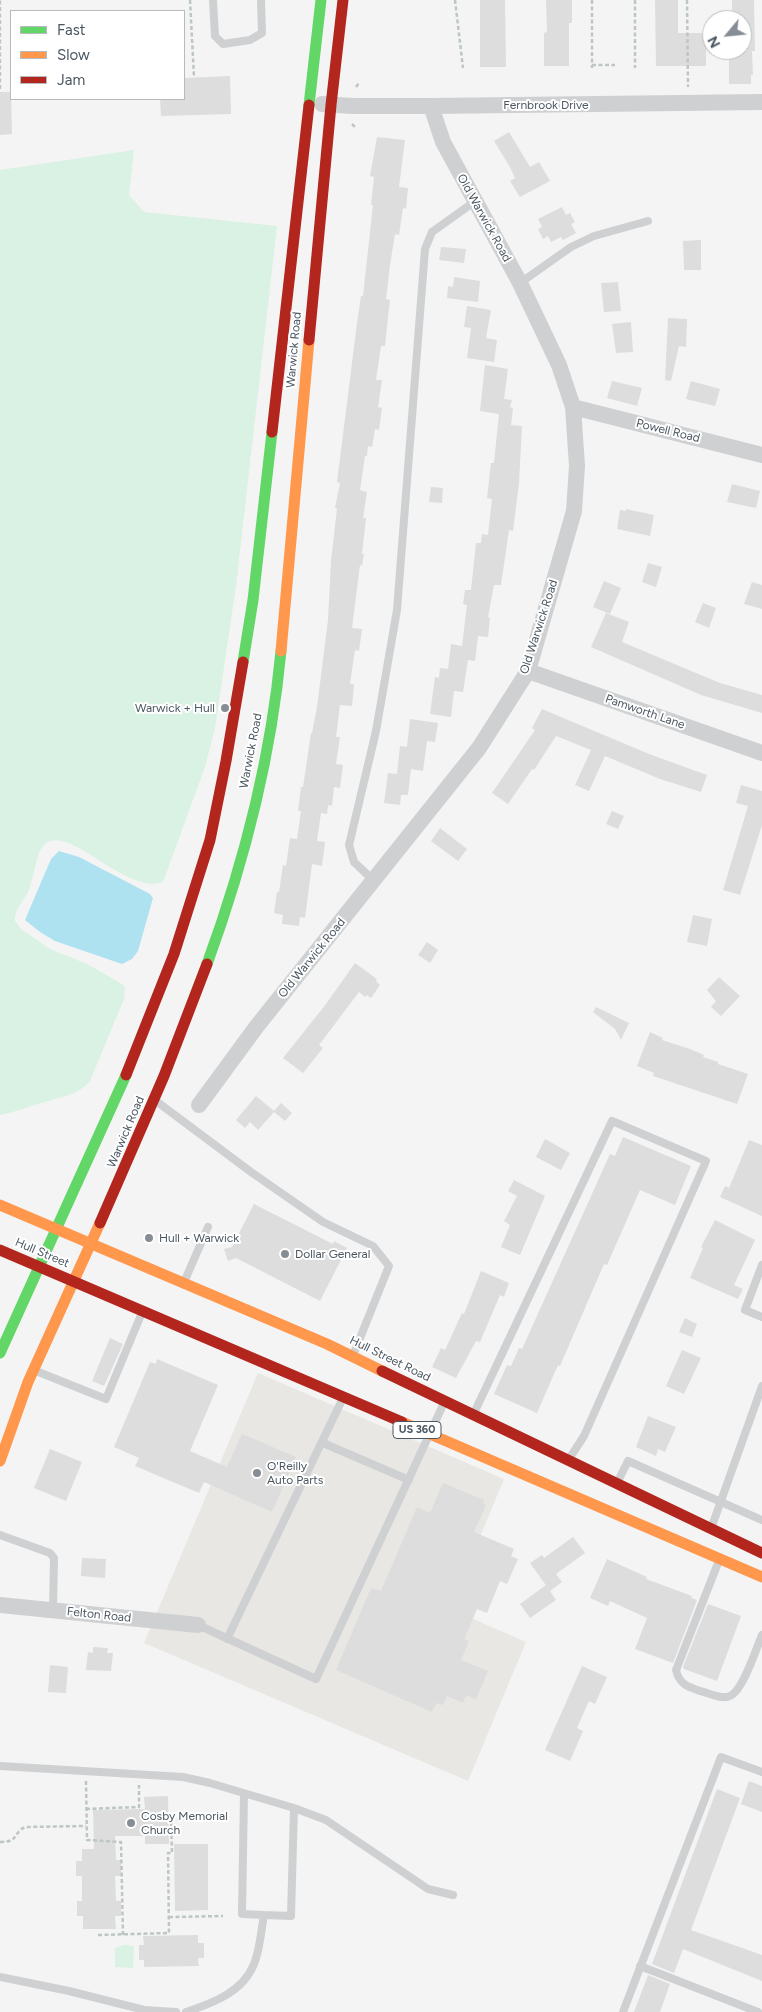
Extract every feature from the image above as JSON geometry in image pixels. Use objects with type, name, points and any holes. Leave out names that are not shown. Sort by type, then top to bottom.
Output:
[{"type":"main road","name":"Warwick Road","points":[[0,1353],[131,1063],[174,954],[212,832],[253,600],[321,0]]},
{"type":"main road","name":"Warwick Road","points":[[0,1462],[7,1436],[33,1369],[155,1100],[186,1021],[233,889],[263,772],[279,670],[331,105],[343,0]]},
{"type":"main road","name":"Hull Street Road","points":[[0,1205],[184,1282],[353,1356],[568,1460],[580,1469],[617,1483],[706,1540],[720,1559],[762,1577]]},
{"type":"main road","name":"Hull Street","points":[[0,1250],[73,1281]]},
{"type":"main road","name":"Hull Street Road","points":[[73,1281],[430,1435],[706,1540],[762,1553]]},
{"type":"street","name":"Fernbrook Drive","points":[[310,102],[331,105],[430,106],[762,102]]},
{"type":"street","name":"Old Warwick Road","points":[[199,1105],[257,1026],[479,748],[528,671],[574,511],[578,466],[573,408],[559,365],[520,283],[474,202],[443,142],[430,106]]},
{"type":"street","name":"Powell Road","points":[[573,408],[762,454]]},
{"type":"street","name":"Pamworth Lane","points":[[528,671],[762,753]]},
{"type":"street","name":"Felton Road","points":[[0,1605],[198,1625]]},
{"type":"lane","points":[[213,0],[214,36],[223,44],[250,40],[262,33],[260,0]]},
{"type":"lane","points":[[373,880],[354,862],[349,845],[376,731],[397,610],[425,250],[432,232],[474,202]]},
{"type":"lane","points":[[520,283],[571,247],[594,236],[648,221]]},
{"type":"lane","points":[[155,1100],[251,1172],[322,1222],[373,1246],[389,1266],[353,1356]]},
{"type":"lane","points":[[474,1414],[612,1121],[706,1161],[584,1436],[568,1460]]},
{"type":"lane","points":[[184,1282],[208,1227]]},
{"type":"lane","points":[[762,1265],[744,1310],[762,1317]]},
{"type":"lane","points":[[33,1369],[106,1399],[143,1311]]},
{"type":"lane","points":[[706,1540],[762,1386]]},
{"type":"lane","points":[[227,1639],[343,1398]]},
{"type":"lane","points":[[198,1625],[316,1679],[445,1400]]},
{"type":"lane","points":[[323,1443],[409,1480]]},
{"type":"lane","points":[[617,1483],[628,1462],[762,1520]]},
{"type":"lane","points":[[0,1535],[50,1553],[54,1558],[53,1610]]},
{"type":"lane","points":[[720,1559],[676,1670],[678,1678],[683,1685],[723,1698],[731,1696],[739,1688],[762,1635]]},
{"type":"lane","points":[[623,2012],[721,1757],[762,1772]]},
{"type":"lane","points":[[0,1766],[183,1776],[210,1783],[294,1808],[326,1820],[428,1889],[453,1894]]},
{"type":"lane","points":[[244,1794],[242,1914],[291,1916],[294,1808]]},
{"type":"lane","points":[[186,2012],[215,2003],[242,1984],[254,1964],[264,1915]]},
{"type":"lane","points":[[640,1966],[758,2012]]},
{"type":"lane","points":[[0,1978],[69,1990],[144,2010],[176,2012]]},
{"type":"path","points":[[0,0],[0,89]]},
{"type":"path","points":[[190,0],[194,77]]},
{"type":"path","points":[[455,0],[463,68]]},
{"type":"path","points":[[592,0],[592,67],[615,65]]},
{"type":"path","points":[[635,0],[635,68]]},
{"type":"path","points":[[687,0],[688,94]]},
{"type":"path","points":[[356,86],[359,83]]},
{"type":"path","points":[[352,124],[355,127]]},
{"type":"path","points":[[86,1779],[87,1840],[121,1842],[124,1934]]},
{"type":"path","points":[[86,1808],[139,1808],[139,1783]]},
{"type":"path","points":[[98,1935],[169,1933],[168,1853],[172,1853],[171,1819],[216,1820]]},
{"type":"path","points":[[0,1842],[14,1840],[21,1829],[25,1827],[86,1826]]},
{"type":"path","points":[[169,1917],[223,1916]]},
{"type":"shaded area","points":[[258,1373],[504,1479],[450,1609],[526,1642],[468,1781],[144,1643]]},
{"type":"green space","points":[[134,150],[129,195],[144,212],[277,226],[236,586],[215,728],[205,767],[163,882],[149,884],[133,879],[68,843],[55,840],[45,844],[40,851],[29,890],[17,910],[15,921],[21,929],[50,949],[87,964],[122,984],[125,987],[124,999],[90,1081],[85,1086],[69,1095],[0,1115],[0,170]]},
{"type":"green space","points":[[124,1945],[134,1946],[133,1968],[115,1967],[115,1948]]},
{"type":"water","points":[[59,851],[79,857],[150,894],[153,898],[138,951],[132,959],[122,964],[55,941],[25,920],[51,859]]},
{"type":"building","points":[[480,0],[505,0],[506,67],[480,67]]},
{"type":"building","points":[[546,0],[572,0],[572,23],[569,23],[569,66],[544,66],[544,33],[547,32]]},
{"type":"building","points":[[655,0],[678,0],[678,33],[702,33],[702,60],[706,60],[706,66],[656,66]]},
{"type":"building","points":[[732,0],[754,0],[755,51],[752,51],[752,10],[732,10]]},
{"type":"building","points":[[752,51],[753,75],[751,75],[751,84],[729,84],[729,60],[752,60]]},
{"type":"building","points":[[230,76],[231,114],[161,116],[160,100],[185,100],[185,78]]},
{"type":"building","points":[[0,92],[10,92],[12,134],[0,135]]},
{"type":"building","points":[[509,132],[530,167],[539,162],[550,181],[520,197],[510,181],[515,178],[510,167],[494,141]]},
{"type":"building","points":[[377,137],[405,140],[399,187],[408,188],[406,209],[403,208],[399,235],[395,234],[390,265],[386,299],[390,300],[385,346],[381,346],[376,380],[382,380],[378,407],[382,408],[379,430],[375,429],[372,447],[368,446],[360,490],[367,492],[363,518],[366,518],[362,554],[364,554],[362,566],[360,565],[352,628],[362,629],[359,651],[355,650],[350,684],[354,684],[352,706],[340,705],[336,737],[340,737],[336,764],[343,765],[340,788],[334,787],[332,806],[328,805],[327,814],[321,813],[317,841],[325,842],[322,866],[312,864],[305,918],[300,917],[299,926],[282,924],[283,915],[274,913],[283,865],[286,866],[290,838],[297,839],[301,811],[298,811],[301,787],[303,787],[317,707],[328,620],[331,561],[337,508],[335,508],[340,483],[337,482],[357,323],[361,296],[363,296],[373,205],[371,205],[374,177],[370,176]]},
{"type":"building","points":[[562,207],[566,215],[570,213],[575,222],[571,224],[576,233],[563,240],[561,237],[551,242],[548,236],[543,239],[538,229],[542,227],[538,219]]},
{"type":"building","points":[[701,240],[701,270],[684,270],[683,241]]},
{"type":"building","points":[[441,247],[466,249],[464,263],[439,260]]},
{"type":"building","points":[[454,277],[480,281],[478,302],[447,298],[448,286],[453,287]]},
{"type":"building","points":[[618,282],[621,311],[604,312],[601,283]]},
{"type":"building","points":[[467,306],[491,310],[486,338],[497,340],[494,362],[467,358],[471,328],[464,327]]},
{"type":"building","points":[[668,318],[687,319],[686,347],[679,346],[671,381],[665,380]]},
{"type":"building","points":[[631,322],[633,352],[616,353],[612,324]]},
{"type":"building","points":[[485,365],[508,369],[504,399],[512,400],[510,407],[513,408],[511,425],[522,426],[519,483],[513,531],[509,530],[501,585],[494,585],[488,617],[490,618],[488,637],[478,636],[475,661],[468,660],[463,692],[454,691],[451,717],[430,714],[435,677],[439,678],[440,668],[448,669],[451,644],[462,646],[467,605],[463,604],[465,590],[471,590],[476,543],[481,543],[482,534],[488,535],[492,499],[487,498],[491,463],[494,463],[499,414],[480,411]]},
{"type":"building","points":[[612,381],[642,388],[637,406],[607,398]]},
{"type":"building","points":[[691,381],[720,389],[715,406],[686,399]]},
{"type":"building","points":[[732,484],[760,491],[756,508],[727,502]]},
{"type":"building","points":[[431,487],[443,488],[442,503],[429,502]]},
{"type":"building","points":[[626,509],[654,515],[650,536],[617,529],[620,510],[626,511]]},
{"type":"building","points":[[648,563],[662,567],[656,587],[642,582]]},
{"type":"building","points":[[604,581],[621,588],[610,614],[593,607]]},
{"type":"building","points":[[752,582],[762,585],[762,609],[744,604]]},
{"type":"building","points":[[703,603],[716,608],[709,628],[695,622]]},
{"type":"building","points":[[606,613],[629,622],[622,642],[720,683],[762,695],[762,713],[701,695],[591,647]]},
{"type":"building","points":[[542,709],[649,754],[707,775],[701,792],[660,779],[605,756],[589,791],[575,785],[591,750],[556,736],[534,770],[532,769],[508,804],[492,793],[535,730],[532,728]]},
{"type":"building","points":[[410,719],[438,723],[435,742],[427,741],[423,771],[411,769],[408,795],[401,795],[400,805],[384,803],[388,773],[397,774],[400,746],[407,747]]},
{"type":"building","points":[[741,785],[762,791],[762,825],[740,895],[723,890],[748,806],[736,803]]},
{"type":"building","points":[[612,811],[624,816],[618,829],[606,824]]},
{"type":"building","points":[[440,828],[467,849],[458,861],[431,841]]},
{"type":"building","points":[[693,915],[712,919],[707,946],[687,942]]},
{"type":"building","points":[[427,942],[438,950],[430,963],[418,955]]},
{"type":"building","points":[[355,963],[377,979],[376,981],[380,985],[371,998],[367,995],[365,997],[359,992],[319,1045],[323,1048],[303,1073],[283,1058],[326,1004]]},
{"type":"building","points":[[719,977],[740,996],[721,1016],[711,1007],[716,1001],[707,990]]},
{"type":"building","points":[[596,1007],[629,1023],[621,1040],[615,1029],[593,1012]]},
{"type":"building","points":[[650,1032],[663,1038],[662,1040],[704,1055],[703,1057],[718,1062],[718,1064],[748,1074],[737,1104],[653,1076],[654,1073],[637,1066]]},
{"type":"building","points":[[256,1096],[274,1111],[281,1103],[292,1113],[285,1121],[274,1112],[258,1130],[250,1122],[245,1128],[236,1120]]},
{"type":"building","points":[[623,1137],[691,1166],[675,1205],[640,1190],[607,1265],[604,1264],[560,1366],[558,1365],[537,1413],[494,1394],[507,1365],[511,1366],[519,1348],[522,1349],[610,1154],[615,1156]]},
{"type":"building","points":[[545,1139],[570,1153],[561,1170],[536,1157]]},
{"type":"building","points":[[749,1140],[762,1145],[762,1216],[720,1197],[725,1186],[729,1188]]},
{"type":"building","points":[[514,1180],[545,1196],[520,1255],[501,1247],[510,1225],[504,1221],[517,1196],[508,1191]]},
{"type":"building","name":"Dollar General","points":[[254,1204],[333,1244],[334,1241],[347,1248],[320,1301],[236,1258],[228,1261],[224,1249],[232,1247]]},
{"type":"building","points":[[715,1220],[755,1240],[734,1285],[743,1289],[738,1299],[690,1278],[703,1248],[701,1247]]},
{"type":"building","points":[[481,1271],[509,1283],[504,1297],[500,1295],[480,1342],[476,1341],[456,1378],[432,1367],[441,1348],[445,1350],[462,1313],[464,1314]]},
{"type":"building","points":[[685,1318],[697,1324],[692,1337],[679,1332]]},
{"type":"building","points":[[110,1338],[123,1344],[104,1386],[92,1381]]},
{"type":"building","points":[[682,1350],[701,1358],[684,1394],[666,1386]]},
{"type":"building","points":[[157,1359],[218,1385],[190,1451],[227,1467],[242,1434],[296,1457],[272,1512],[204,1482],[199,1493],[135,1466],[139,1458],[114,1447],[150,1362],[156,1364]]},
{"type":"building","points":[[648,1416],[676,1427],[665,1452],[658,1449],[656,1456],[636,1447]]},
{"type":"building","points":[[50,1449],[82,1462],[66,1501],[34,1488]]},
{"type":"building","points":[[443,1483],[484,1500],[483,1503],[486,1505],[474,1532],[514,1549],[511,1556],[518,1559],[507,1584],[500,1581],[487,1613],[477,1609],[464,1639],[469,1641],[461,1660],[488,1671],[476,1699],[466,1695],[463,1703],[447,1696],[443,1705],[436,1703],[432,1712],[336,1670],[371,1588],[381,1591],[417,1507],[430,1513]]},
{"type":"building","points":[[573,1537],[585,1553],[556,1574],[562,1582],[550,1591],[530,1563],[542,1555],[544,1558]]},
{"type":"building","points":[[82,1558],[106,1559],[105,1578],[81,1576]]},
{"type":"building","points":[[607,1559],[647,1577],[646,1579],[692,1596],[691,1598],[697,1600],[673,1663],[635,1649],[647,1618],[610,1601],[608,1606],[590,1598]]},
{"type":"building","points":[[546,1585],[556,1600],[530,1618],[520,1604]]},
{"type":"building","points":[[708,1604],[741,1616],[717,1681],[683,1667]]},
{"type":"building","points":[[93,1647],[108,1648],[107,1653],[113,1653],[111,1671],[86,1670],[88,1652],[93,1653]]},
{"type":"building","points":[[50,1665],[68,1667],[66,1693],[48,1692]]},
{"type":"building","points":[[582,1666],[607,1677],[595,1704],[589,1701],[577,1728],[583,1731],[570,1761],[545,1750]]},
{"type":"building","points":[[749,1781],[762,1786],[762,1812],[741,1804]]},
{"type":"building","points":[[717,1789],[740,1798],[691,1930],[762,1955],[762,1981],[683,1949],[674,1973],[652,1964]]},
{"type":"building","points":[[168,1796],[169,1844],[145,1844],[145,1836],[115,1836],[116,1860],[121,1860],[121,1876],[115,1876],[116,1901],[121,1901],[121,1916],[115,1916],[116,1929],[83,1929],[83,1916],[77,1916],[77,1901],[82,1901],[82,1876],[76,1876],[76,1861],[82,1861],[82,1849],[94,1849],[93,1810],[145,1809],[144,1797]]},
{"type":"building","points":[[174,1844],[208,1844],[208,1910],[175,1911]]},
{"type":"building","points":[[198,1935],[198,1943],[204,1943],[204,1958],[198,1958],[199,1966],[144,1967],[144,1960],[139,1960],[139,1945],[144,1945],[143,1936]]},
{"type":"building","points":[[648,1975],[670,1984],[660,2012],[634,2012]]},
{"type":"traffic: fast","points":[[309,105],[321,0]]},
{"type":"traffic: fast","points":[[243,662],[253,600],[272,432]]},
{"type":"traffic: fast","points":[[207,964],[233,888],[254,810],[270,731],[281,651]]},
{"type":"traffic: fast","points":[[0,1353],[126,1075]]},
{"type":"traffic: slow","points":[[281,651],[309,340]]},
{"type":"traffic: slow","points":[[0,1205],[327,1344],[382,1371]]},
{"type":"traffic: slow","points":[[0,1461],[28,1382],[100,1223]]},
{"type":"traffic: slow","points":[[402,1422],[762,1577]]},
{"type":"traffic: jam","points":[[309,340],[343,0]]},
{"type":"traffic: jam","points":[[272,432],[309,105]]},
{"type":"traffic: jam","points":[[126,1075],[174,954],[210,840],[243,662]]},
{"type":"traffic: jam","points":[[100,1223],[164,1076],[207,964]]},
{"type":"traffic: jam","points":[[0,1250],[402,1422]]},
{"type":"traffic: jam","points":[[382,1371],[762,1553]]},
{"type":"place","name":"Warwick + Hull","points":[[225,708]]},
{"type":"place","name":"Hull + Warwick","points":[[149,1238]]},
{"type":"place","name":"Dollar General","points":[[285,1254]]},
{"type":"place","name":"O'Reilly Auto Parts","points":[[257,1473]]},
{"type":"place","name":"Cosby Memorial Church","points":[[131,1823]]}]
